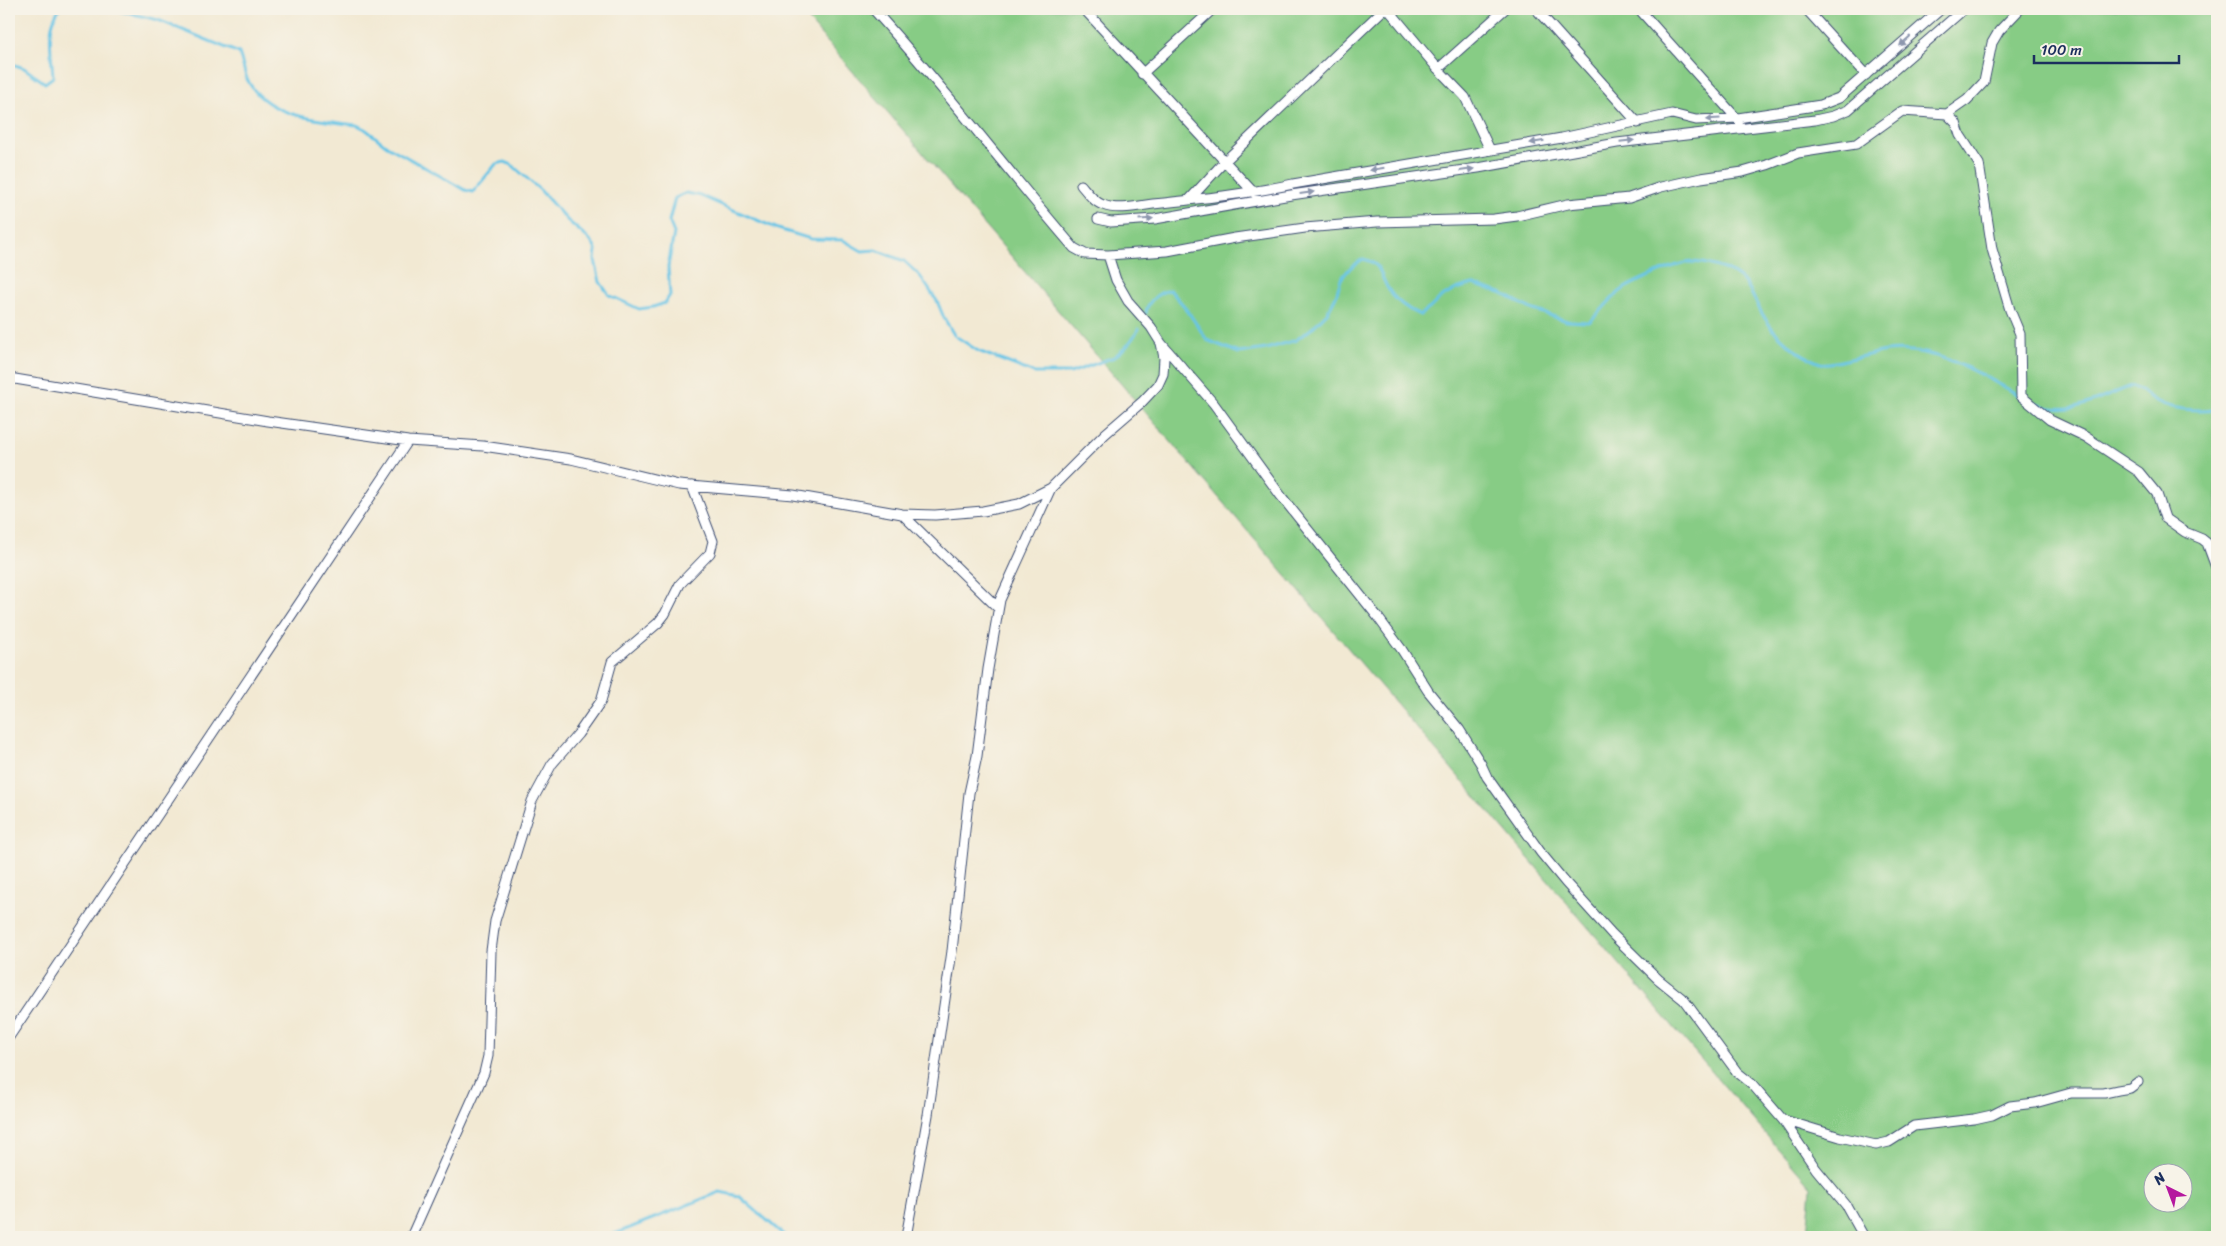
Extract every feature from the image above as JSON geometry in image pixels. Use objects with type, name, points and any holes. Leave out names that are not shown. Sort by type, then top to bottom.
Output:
[{"type":"street","points":[[873,9],[903,41],[929,75],[1074,248],[1085,254],[1108,255],[1167,252],[1305,228],[1377,222],[1494,219],[1568,204],[1629,198],[1661,187],[1768,166],[1798,153],[1856,144],[1902,111],[1947,114],[1967,100],[1984,82],[1992,43],[1999,31],[2020,9]]},
{"type":"street","points":[[1084,9],[1142,74],[1261,200]]},
{"type":"street","points":[[1142,74],[1213,9]]},
{"type":"street","points":[[1189,200],[1224,162],[1386,9],[1438,70],[1465,97],[1490,150]]},
{"type":"street","points":[[1438,70],[1505,9]]},
{"type":"street","points":[[1536,9],[1638,123]]},
{"type":"street","points":[[1639,9],[1738,118],[1744,130]]},
{"type":"street","points":[[1806,9],[1866,75]]},
{"type":"street","points":[[1081,185],[1103,205],[1118,208],[1253,192],[1562,138],[1638,123],[1672,114],[1696,120],[1738,118],[1831,102],[1866,75],[1941,9]]},
{"type":"street","points":[[1098,219],[1111,222],[1155,218],[1261,200],[1478,168],[1617,142],[1744,130],[1833,116],[1848,110],[1964,9]]},
{"type":"street","points":[[1770,113],[1772,125]]},
{"type":"street","points":[[1947,114],[1956,123],[1960,135],[1979,164],[1992,249],[2010,310],[2020,334],[2022,396],[2050,420],[2086,437],[2139,472],[2157,494],[2165,518],[2185,532],[2205,541],[2217,570]]},
{"type":"street","points":[[1562,138],[1567,152]]},
{"type":"street","points":[[1108,255],[1116,280],[1128,301],[1214,404],[1281,496],[1378,616],[1428,691],[1459,729],[1482,764],[1487,777],[1542,854],[1612,934],[1658,979],[1684,1000],[1737,1072],[1752,1084],[1784,1120],[1816,1169],[1846,1205],[1864,1237]]},
{"type":"street","points":[[9,378],[259,419],[408,441],[483,446],[571,459],[625,473],[692,486],[793,495],[902,514],[935,515],[982,511],[1019,504],[1051,488],[1158,385],[1163,374],[1164,358],[1162,343]]},
{"type":"street","points":[[9,1037],[408,441]]},
{"type":"street","points":[[411,1237],[484,1072],[488,1056],[491,951],[495,921],[532,801],[552,764],[578,734],[601,700],[612,662],[658,623],[665,614],[680,584],[710,553],[713,541],[692,486]]},
{"type":"street","points":[[906,1237],[928,1115],[952,951],[969,793],[977,756],[998,608],[1004,590],[1051,488]]},
{"type":"street","points":[[902,514],[998,608]]},
{"type":"street","points":[[1784,1120],[1840,1137],[1876,1145],[1889,1142],[1914,1126],[1974,1119],[1992,1115],[2010,1106],[2035,1103],[2071,1093],[2104,1093],[2130,1088],[2138,1082]]},
{"type":"green space","points":[[799,9],[2217,9],[2217,1237],[1807,1237],[1811,1187]]},
{"type":"waterway","points":[[9,63],[24,68],[45,83],[53,77],[51,34],[52,25],[59,9]]},
{"type":"waterway","points":[[112,9],[158,20],[239,53],[247,79],[256,92],[267,102],[295,115],[357,125],[387,146],[465,190],[473,192],[496,164],[505,162],[512,165],[540,190],[567,220],[589,239],[596,249],[595,260],[600,282],[609,295],[639,309],[665,303],[670,295],[668,267],[674,233],[669,221],[675,198],[686,193],[701,196],[778,229],[811,239],[843,240],[862,251],[876,250],[904,261],[920,276],[937,301],[954,335],[978,351],[1034,373],[1070,373],[1114,357],[1128,345],[1139,329]]},
{"type":"waterway","points":[[1146,313],[1154,298],[1170,290],[1185,307],[1207,340],[1239,353],[1266,349],[1296,340],[1311,329],[1327,313],[1336,296],[1341,279],[1350,268],[1363,259],[1377,266],[1387,287],[1397,300],[1420,315],[1439,299],[1456,289],[1473,284],[1503,294],[1531,309],[1567,321],[1589,322],[1615,296],[1630,285],[1654,274],[1691,262],[1716,266],[1739,277],[1744,282],[1768,323],[1780,337],[1803,355],[1820,363],[1841,361],[1886,351],[1922,352],[1956,363],[2020,396]]},
{"type":"waterway","points":[[2035,403],[2060,409],[2072,408],[2132,386],[2156,401],[2170,407],[2194,410],[2217,409]]},
{"type":"waterway","points":[[607,1237],[720,1192],[739,1196],[786,1237]]}]
